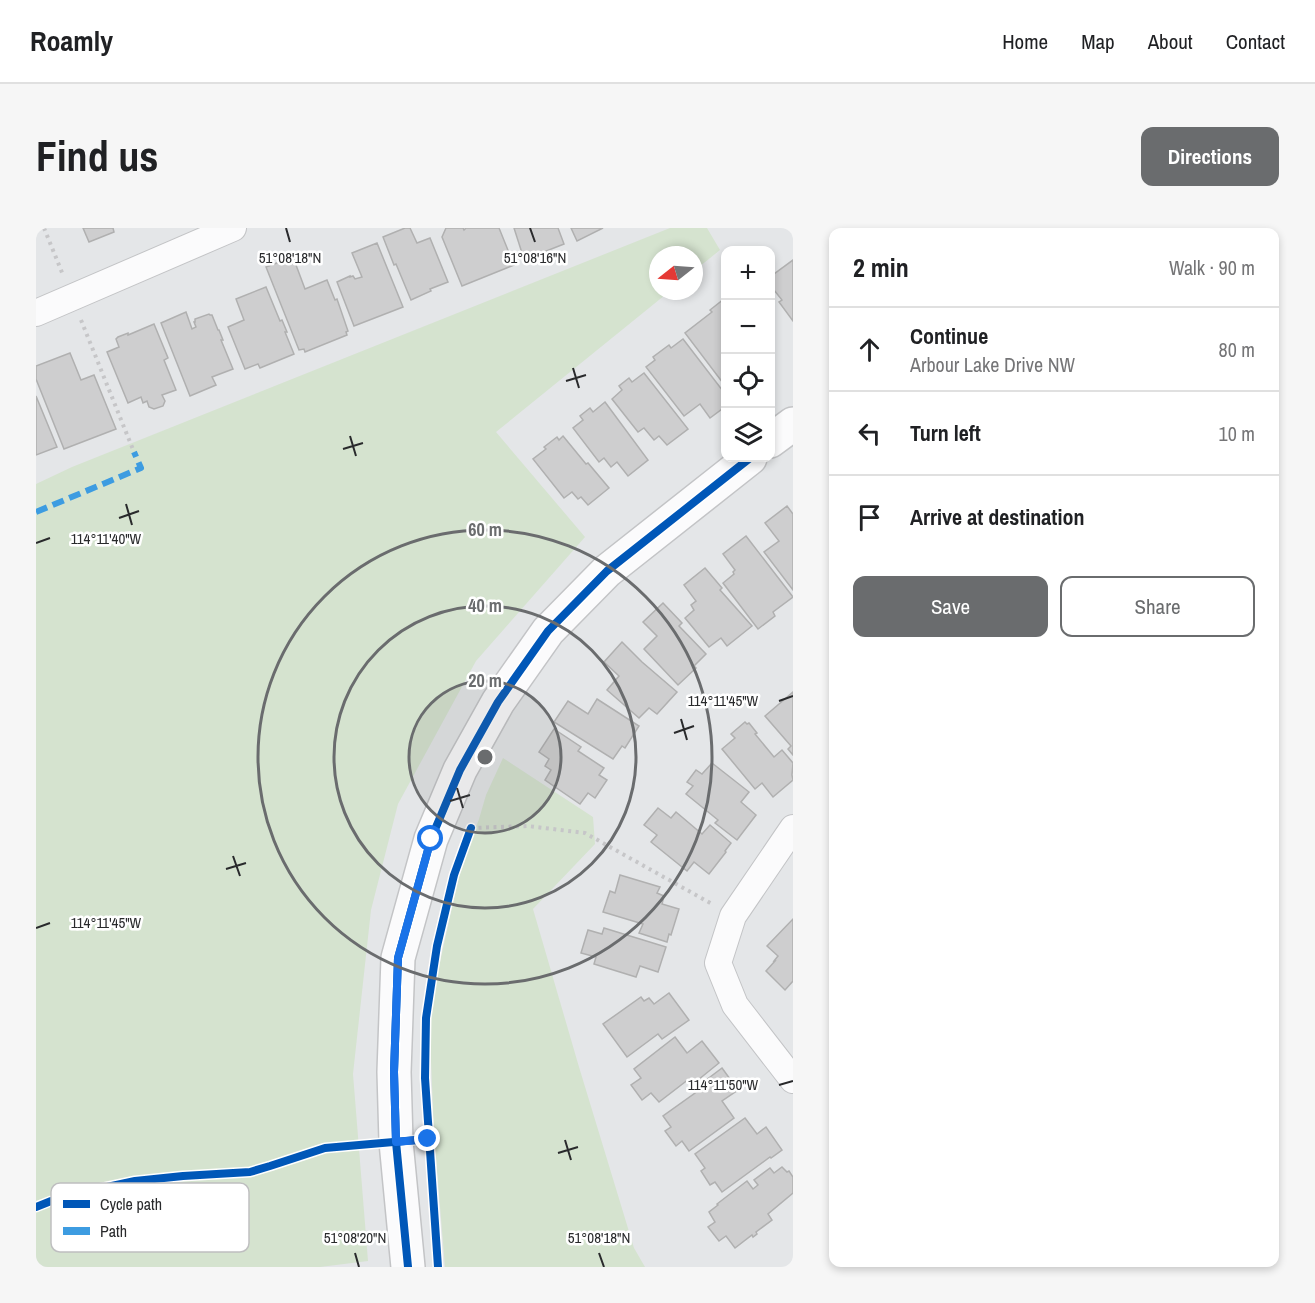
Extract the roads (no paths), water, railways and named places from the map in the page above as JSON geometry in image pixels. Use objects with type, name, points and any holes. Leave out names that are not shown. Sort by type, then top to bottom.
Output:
[{"type":"street","points":[[36,313],[233,228]]},
{"type":"street","points":[[775,438],[793,424]]},
{"type":"street","points":[[408,1267],[395,1119],[394,1072],[398,958],[431,839],[460,770],[498,702],[548,631],[607,571],[745,462]]},
{"type":"street","points":[[793,828],[733,916],[718,963],[735,1005],[793,1080]]}]
